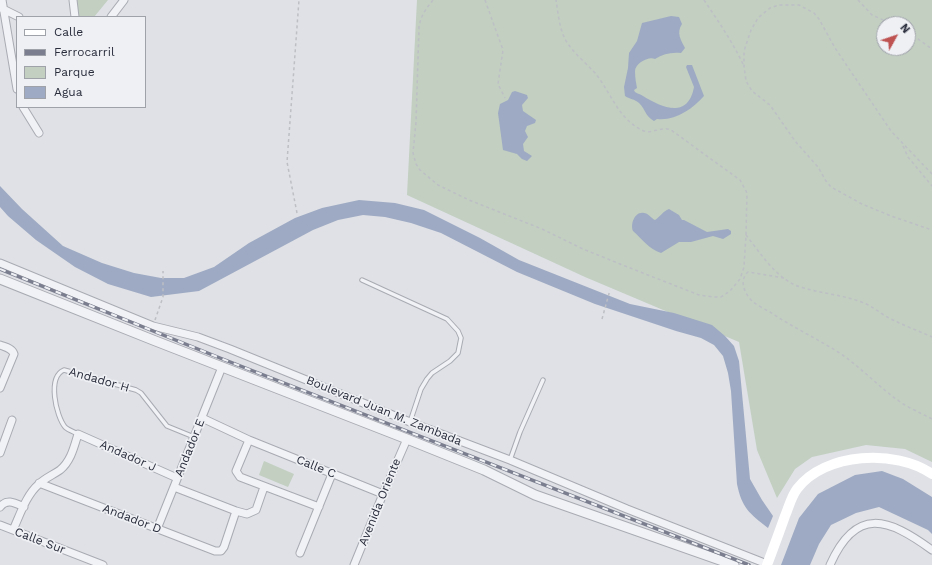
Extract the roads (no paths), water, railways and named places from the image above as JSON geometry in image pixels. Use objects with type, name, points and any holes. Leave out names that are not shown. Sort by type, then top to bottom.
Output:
[{"type":"main road","points":[[767,565],[792,497],[802,483],[817,471],[828,465],[844,461],[860,458],[877,458],[903,461],[932,474]]},
{"type":"street","points":[[2,0],[2,8],[16,84]]},
{"type":"street","points":[[73,0],[75,16]]},
{"type":"street","points":[[112,16],[124,0]]},
{"type":"street","points":[[2,8],[17,16]]},
{"type":"street","points":[[24,108],[39,133]]},
{"type":"street","name":"Boulevard Juan M. Zambada","points":[[0,263],[153,326],[198,337],[230,349],[410,422],[510,460],[767,565]]},
{"type":"street","name":"Boulevard Juan M. Zambada","points":[[0,279],[484,470],[535,495],[734,565]]},
{"type":"street","points":[[0,345],[10,349],[14,354],[0,388]]},
{"type":"street","name":"Andador E","points":[[157,529],[222,367]]},
{"type":"street","name":"Calle C","points":[[202,418],[249,440],[382,494]]},
{"type":"street","points":[[0,453],[12,420]]},
{"type":"street","points":[[13,530],[33,490],[39,483],[61,469],[66,464],[78,434]]},
{"type":"street","name":"Andador J","points":[[78,434],[177,478]]},
{"type":"street","name":"Avenida Oriente","points":[[354,565],[364,544],[382,494],[407,439]]},
{"type":"street","points":[[249,440],[237,469],[237,474],[244,480],[319,507]]},
{"type":"street","points":[[300,552],[332,474]]},
{"type":"street","name":"Andador D","points":[[39,483],[215,551],[221,551],[224,547],[236,511]]},
{"type":"street","points":[[174,487],[247,514],[256,510],[264,487]]},
{"type":"street","points":[[0,507],[3,503],[9,501],[24,507]]},
{"type":"street","points":[[830,565],[838,548],[848,536],[860,526],[866,524],[884,524],[913,537],[932,550]]},
{"type":"street","name":"Calle Sur","points":[[0,525],[103,565]]},
{"type":"lane","points":[[362,280],[447,319],[454,325],[461,338],[458,354],[432,373],[427,379],[421,389],[410,422]]},
{"type":"lane","name":"Andador H","points":[[78,434],[66,428],[62,421],[54,393],[58,373],[64,370],[142,393],[167,426],[194,437]]},
{"type":"lane","points":[[510,460],[520,432],[543,380]]},
{"type":"water","points":[[671,16],[679,17],[682,24],[679,33],[685,48],[681,53],[667,54],[639,63],[635,71],[637,88],[634,90],[636,93],[665,107],[680,107],[686,104],[691,97],[694,87],[686,67],[687,65],[692,65],[704,96],[689,110],[677,116],[657,119],[654,121],[649,117],[639,103],[625,96],[624,87],[629,53],[637,41],[642,23]]},
{"type":"water","points":[[515,91],[527,95],[528,98],[522,105],[523,111],[536,120],[535,123],[527,126],[525,131],[528,137],[523,144],[524,151],[532,156],[527,161],[522,159],[517,154],[503,150],[498,113],[500,104],[508,100],[512,92]]},
{"type":"water","points":[[0,186],[22,209],[63,246],[102,263],[134,273],[161,278],[184,278],[214,267],[249,243],[295,218],[322,208],[359,200],[395,203],[424,210],[480,238],[519,260],[630,304],[674,313],[712,325],[734,346],[739,361],[750,479],[773,516],[768,528],[751,514],[741,499],[737,484],[731,391],[728,373],[723,356],[714,345],[701,338],[595,304],[517,272],[441,233],[411,223],[385,217],[363,215],[338,220],[313,230],[199,291],[151,297],[108,284],[75,267],[36,240],[8,216],[0,207]]},
{"type":"water","points":[[669,209],[679,215],[682,220],[707,232],[728,229],[731,231],[731,234],[723,239],[713,236],[691,242],[679,242],[661,253],[649,246],[633,231],[632,225],[638,214],[645,213],[655,220]]},
{"type":"water","points":[[882,471],[903,479],[932,497],[932,534],[928,530],[879,507],[856,513],[831,525],[819,544],[810,565],[781,565],[799,518],[818,494],[855,475]]},
{"type":"railway","points":[[0,269],[220,358],[749,565]]}]
